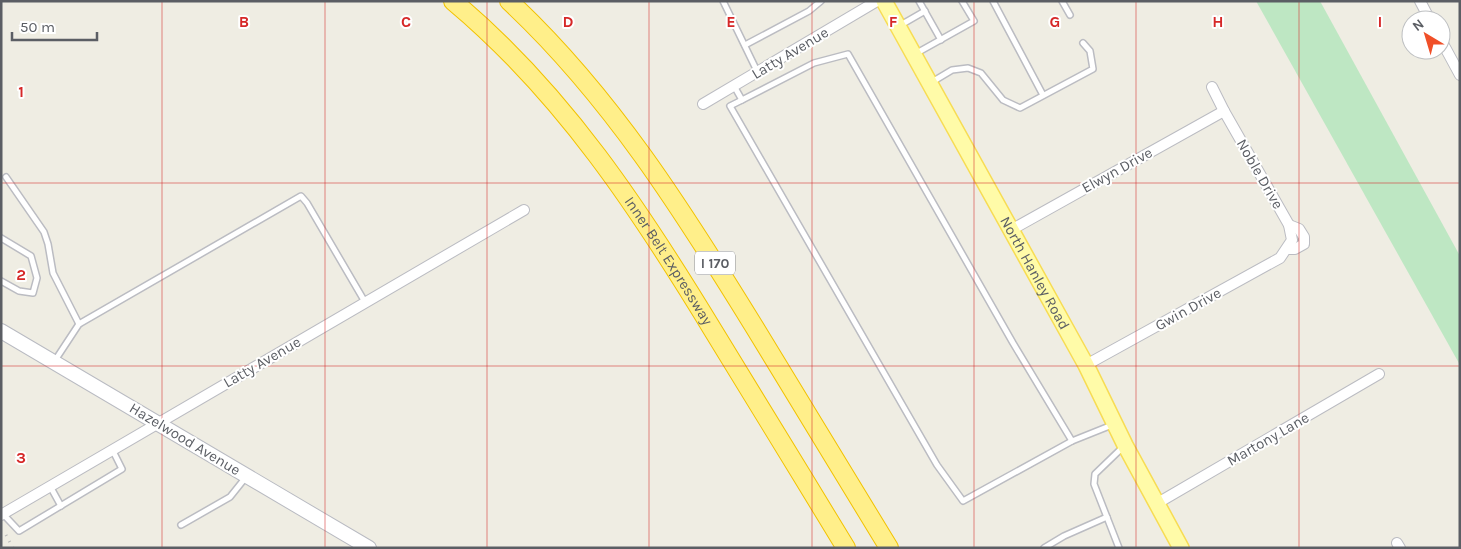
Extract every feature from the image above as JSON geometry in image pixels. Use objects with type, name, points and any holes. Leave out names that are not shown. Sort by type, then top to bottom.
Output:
[{"type":"highway","name":"Inner Belt Expressway","points":[[453,1],[504,46],[533,76],[591,146],[684,283],[846,548]]},
{"type":"highway","name":"I 170","points":[[509,1],[552,43],[577,71],[646,161],[725,280],[889,548]]},
{"type":"main road","name":"North Hanley Road","points":[[884,1],[1086,365],[1156,504],[1181,548]]},
{"type":"main road","points":[[1156,504],[1170,548]]},
{"type":"street","name":"Latty Avenue","points":[[703,104],[877,1]]},
{"type":"street","points":[[1451,58],[1460,75]]},
{"type":"street","name":"Noble Drive","points":[[1212,87],[1289,225],[1289,244]]},
{"type":"street","name":"Elwyn Drive","points":[[1011,230],[1224,111]]},
{"type":"street","name":"Latty Avenue","points":[[2,514],[524,210]]},
{"type":"street","name":"Gwin Drive","points":[[1086,365],[1280,258],[1289,244]]},
{"type":"street","name":"Hazelwood Avenue","points":[[1,331],[363,546]]},
{"type":"street","name":"Martony Lane","points":[[1156,504],[1379,374]]},
{"type":"lane","points":[[723,1],[758,72]]},
{"type":"lane","points":[[745,45],[809,11],[821,1]]},
{"type":"lane","points":[[914,55],[974,21],[962,1]]},
{"type":"lane","points":[[993,1],[1043,95]]},
{"type":"lane","points":[[1062,1],[1070,16]]},
{"type":"lane","points":[[922,2],[941,40]]},
{"type":"lane","points":[[898,27],[925,11]]},
{"type":"lane","points":[[930,84],[952,70],[968,68],[981,73],[1003,100],[1020,108],[1092,69],[1090,51],[1083,43]]},
{"type":"lane","points":[[1072,440],[1013,343],[848,54],[814,63],[730,106],[937,465],[963,501],[1072,440],[1115,424]]},
{"type":"lane","points":[[734,86],[742,100]]},
{"type":"lane","points":[[6,177],[44,232],[53,273],[79,324]]},
{"type":"lane","points":[[54,362],[79,324],[301,196],[308,203],[365,302]]},
{"type":"lane","points":[[1,238],[31,256],[37,278],[33,293],[19,291],[1,281]]},
{"type":"lane","points":[[1119,548],[1094,484],[1095,474],[1125,444]]},
{"type":"lane","points":[[2,514],[18,531],[61,506],[122,469],[112,449]]},
{"type":"lane","points":[[181,525],[230,497],[247,476]]},
{"type":"lane","points":[[50,486],[61,506]]},
{"type":"lane","points":[[1044,548],[1064,536],[1107,517]]},
{"type":"green space","points":[[1256,1],[1320,1],[1460,256],[1460,365]]},
{"type":"railway","points":[[6,535],[13,548]]}]
